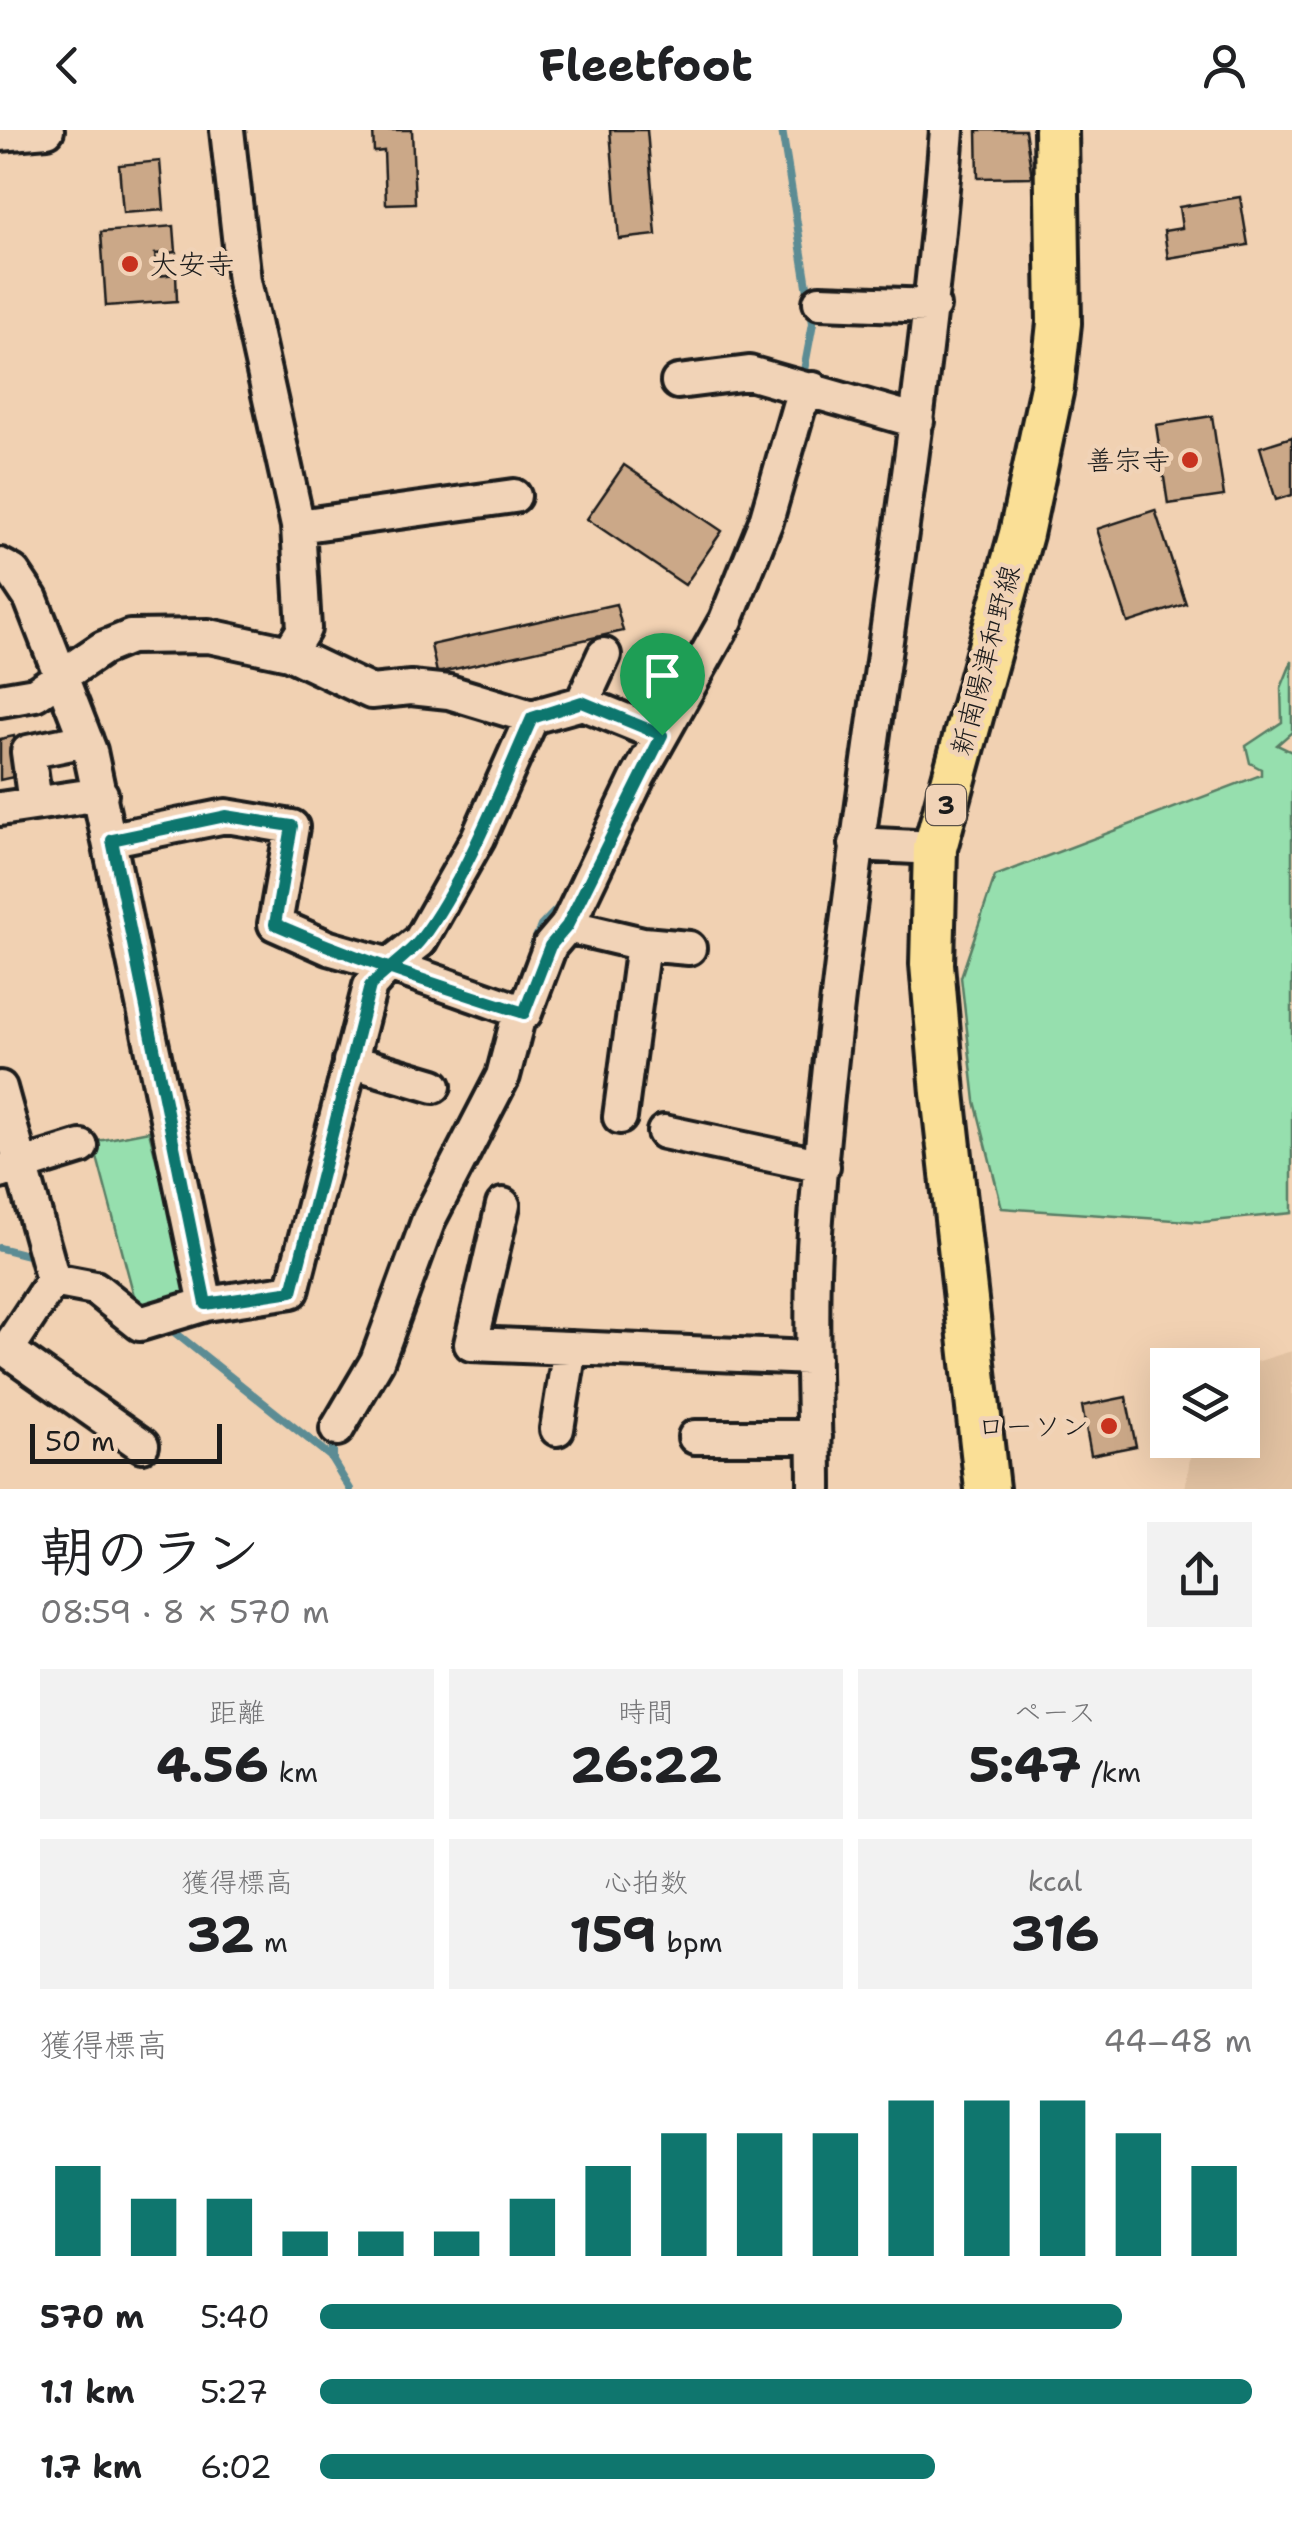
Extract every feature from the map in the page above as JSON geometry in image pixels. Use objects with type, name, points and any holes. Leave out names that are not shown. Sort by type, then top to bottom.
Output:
[{"type":"main road","name":"新南陽津和野線","points":[[988,1489],[934,983],[935,848],[1021,534],[1052,387],[1059,324],[1056,130]]},
{"type":"street","points":[[0,134],[47,130]]},
{"type":"street","points":[[227,130],[244,281],[298,526],[304,629],[289,653]]},
{"type":"street","points":[[815,1489],[815,1233],[856,844],[933,306],[947,130]]},
{"type":"street","points":[[820,302],[933,306]]},
{"type":"street","points":[[678,382],[749,372],[917,421]]},
{"type":"street","points":[[112,840],[226,816],[292,826],[275,924],[329,948],[524,1013],[550,946],[567,926],[662,735],[726,620],[766,520],[799,406],[813,389]]},
{"type":"street","points":[[298,526],[514,496]]},
{"type":"street","points":[[0,565],[13,572],[31,599],[86,740],[112,840],[206,1304]]},
{"type":"street","points":[[0,700],[34,694],[103,648],[130,637],[209,636],[289,653],[371,692],[411,688],[449,692],[532,718],[582,702],[662,735]]},
{"type":"street","points":[[582,702],[604,654]]},
{"type":"street","points":[[53,1280],[95,1288],[140,1324],[206,1304],[292,1291],[370,986],[420,941],[478,838],[532,718]]},
{"type":"street","points":[[36,803],[28,752],[86,740]]},
{"type":"street","points":[[0,808],[101,794]]},
{"type":"street","points":[[856,844],[935,848]]},
{"type":"street","points":[[567,926],[644,944],[690,948]]},
{"type":"street","points":[[620,1117],[644,944]]},
{"type":"street","points":[[337,1429],[376,1360],[429,1219],[503,1076],[520,1011]]},
{"type":"street","points":[[350,1061],[434,1086]]},
{"type":"street","points":[[0,1088],[10,1168],[53,1280]]},
{"type":"street","points":[[675,1141],[823,1166]]},
{"type":"street","points":[[10,1168],[82,1147]]},
{"type":"street","points":[[503,1204],[471,1344],[813,1358]]},
{"type":"street","points":[[53,1280],[7,1350],[142,1445]]},
{"type":"street","points":[[557,1428],[570,1348]]},
{"type":"street","points":[[695,1436],[815,1437]]},
{"type":"shaded area","points":[[1292,1351],[1292,1489],[1185,1489],[1190,1458],[1260,1458],[1260,1361]]},
{"type":"green space","points":[[1292,661],[1292,732],[1277,745],[1292,752],[1292,1213],[1203,1222],[1002,1208],[975,1101],[961,977],[995,876],[1261,775],[1261,769],[1250,763],[1246,746],[1282,722],[1281,688]]},
{"type":"green space","points":[[149,1131],[191,1299],[137,1307],[93,1142]]},
{"type":"building","points":[[373,130],[412,130],[415,203],[386,204],[384,151],[374,152]]},
{"type":"building","points":[[610,130],[647,130],[656,235],[619,239]]},
{"type":"building","points":[[977,130],[1025,130],[1032,177],[978,178]]},
{"type":"building","points":[[160,161],[164,210],[123,213],[119,165]]},
{"type":"building","points":[[1240,197],[1248,245],[1168,258],[1164,231],[1182,228],[1179,207]]},
{"type":"building","name":"大安寺","points":[[174,226],[176,252],[155,254],[157,276],[176,274],[177,301],[106,306],[101,232]]},
{"type":"building","name":"善宗寺","points":[[1212,416],[1224,496],[1168,504],[1156,425]]},
{"type":"building","points":[[1292,437],[1292,495],[1276,500],[1260,447]]},
{"type":"building","points":[[624,465],[722,531],[685,585],[587,519]]},
{"type":"building","points":[[1155,510],[1186,604],[1128,623],[1097,529]]},
{"type":"building","points":[[616,604],[623,631],[437,673],[431,645]]},
{"type":"building","points":[[14,736],[22,775],[0,780],[0,739]]},
{"type":"building","name":"ローソン","points":[[1126,1397],[1136,1446],[1091,1455],[1082,1406]]},
{"type":"waterway","points":[[782,130],[813,323],[802,381]]},
{"type":"waterway","points":[[533,945],[541,926],[562,904]]},
{"type":"waterway","points":[[0,1248],[39,1258]]},
{"type":"waterway","points":[[168,1327],[330,1456],[350,1489]]},
{"type":"waterway","points":[[333,1435],[333,1460]]},
{"type":"place","name":"大安寺","points":[[130,264]]},
{"type":"place","name":"善宗寺","points":[[1190,460]]},
{"type":"place","name":"ローソン","points":[[1109,1426]]},
{"type":"route","points":[[662,735],[567,926],[550,946],[524,1013],[389,965],[329,948],[275,924],[292,826],[226,816],[112,840],[206,1304],[292,1291],[370,986],[389,965],[420,941],[478,838],[532,718],[582,702],[662,735]]}]
